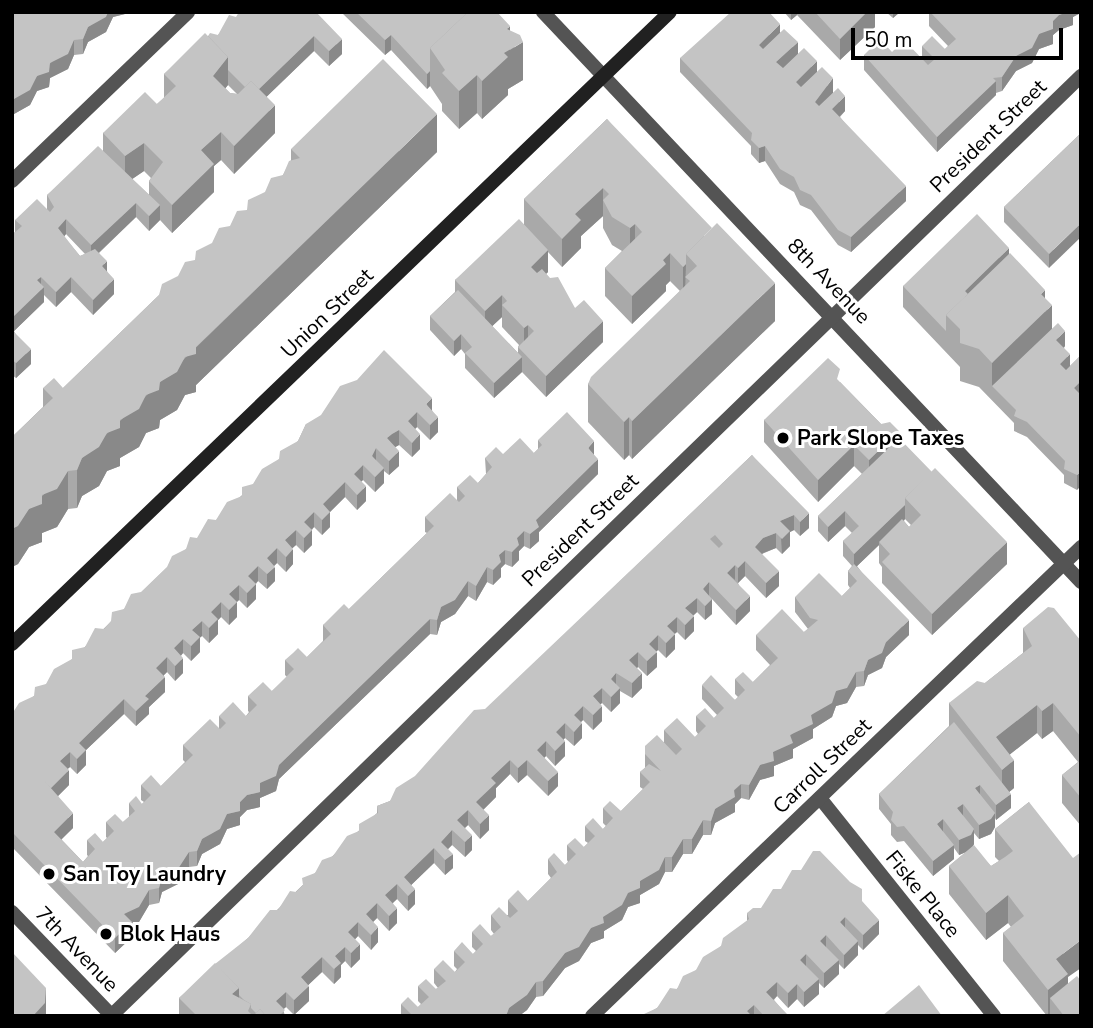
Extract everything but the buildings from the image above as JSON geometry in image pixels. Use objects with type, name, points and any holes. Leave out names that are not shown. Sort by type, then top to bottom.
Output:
[{"type":"main road","name":"Union Street","points":[[12,644],[670,12]]},
{"type":"street","points":[[12,181],[188,12]]},
{"type":"street","name":"8th Avenue","points":[[543,12],[832,314],[1081,582]]},
{"type":"street","name":"President Street","points":[[112,1016],[832,314],[1081,76]]},
{"type":"street","name":"Carroll Street","points":[[592,1016],[1081,547]]},
{"type":"street","name":"Fiske Place","points":[[820,798],[994,1016]]},
{"type":"street","name":"7th Avenue","points":[[12,912],[112,1016]]},
{"type":"place","name":"Park Slope Taxes","points":[[783,438]]},
{"type":"place","name":"San Toy Laundry","points":[[49,874]]},
{"type":"place","name":"Blok Haus","points":[[106,934]]}]
